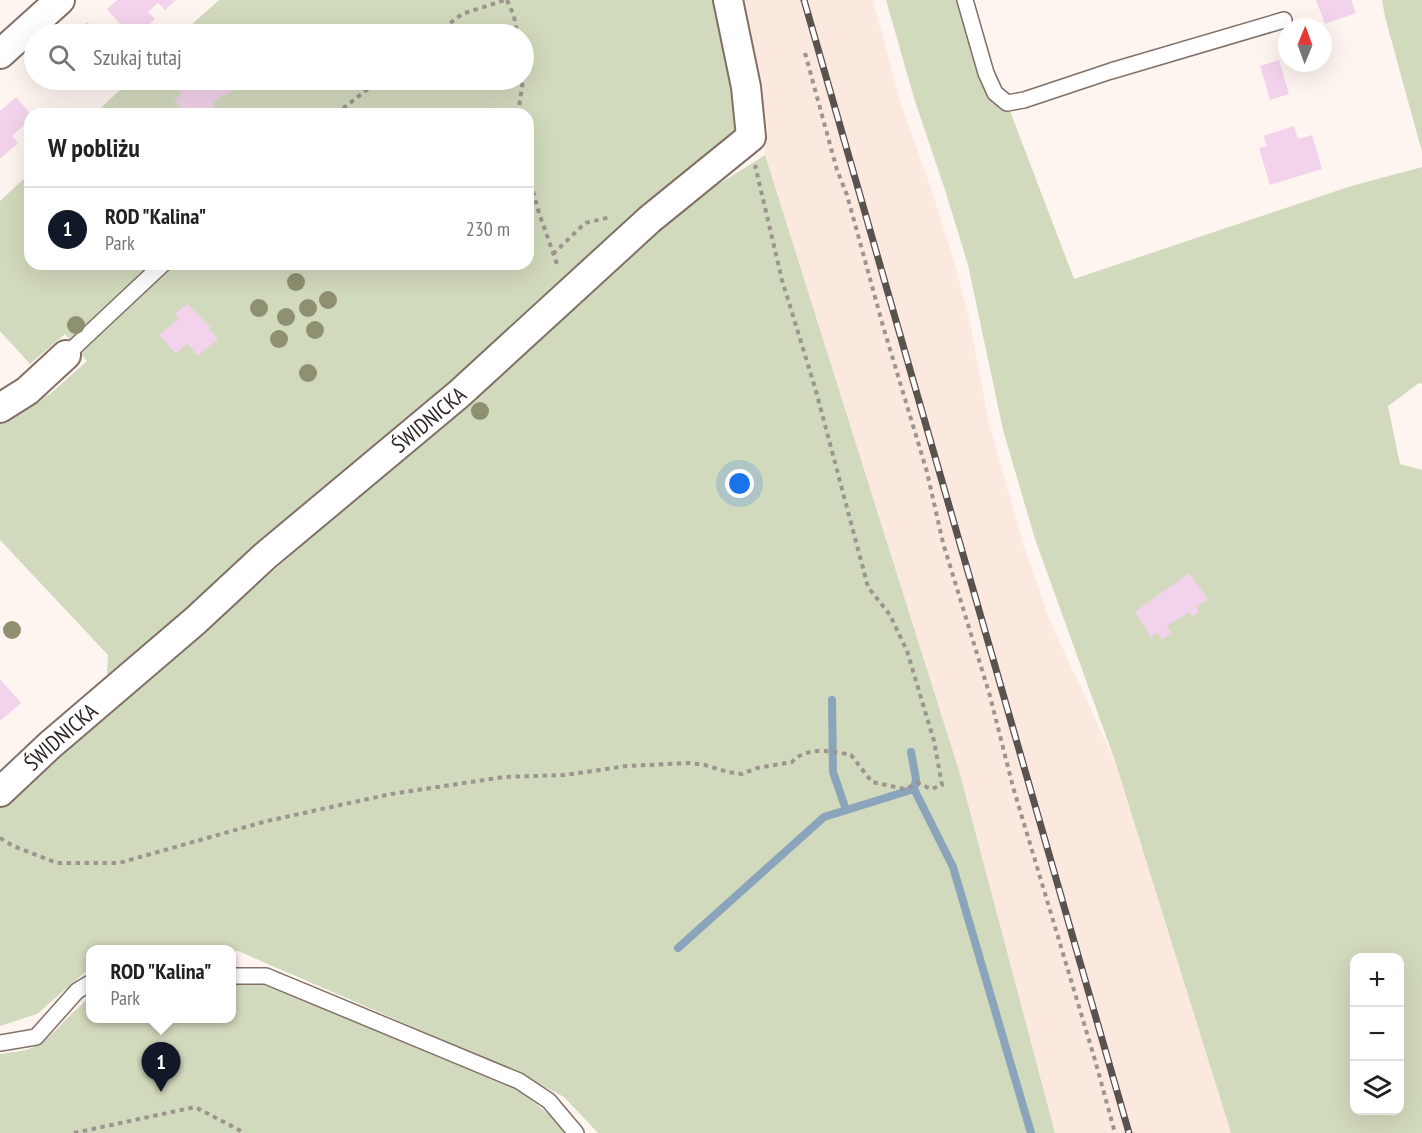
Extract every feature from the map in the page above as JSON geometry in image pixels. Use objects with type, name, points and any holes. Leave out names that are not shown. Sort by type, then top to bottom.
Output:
[{"type":"street","points":[[33,24],[60,0]]},
{"type":"street","points":[[728,0],[746,87],[751,137]]},
{"type":"street","points":[[0,54],[24,32]]},
{"type":"street","name":"ŚWIDNICKA","points":[[0,792],[50,745],[195,621],[265,556],[459,394],[650,219],[751,137]]},
{"type":"street","points":[[0,408],[27,391],[66,355]]},
{"type":"lane","points":[[965,0],[986,73],[995,93],[1007,103],[1024,100],[1111,71],[1278,22]]},
{"type":"lane","points":[[66,355],[157,270]]},
{"type":"lane","points":[[236,976],[266,976],[519,1081],[549,1101],[576,1133]]},
{"type":"lane","points":[[0,1043],[36,1037],[77,991],[86,985]]},
{"type":"path","points":[[449,24],[462,14],[506,0],[515,24]]},
{"type":"path","points":[[805,53],[837,170],[847,195],[882,326],[927,472],[944,543],[990,696],[1013,787],[1115,1133]]},
{"type":"path","points":[[344,108],[366,90]]},
{"type":"path","points":[[519,108],[522,90]]},
{"type":"path","points":[[0,838],[13,846],[57,863],[119,863],[267,821],[391,794],[504,777],[565,774],[627,766],[705,765],[742,774],[758,768],[792,762],[796,758],[821,750],[851,755],[872,782],[892,788],[905,789],[918,783],[931,789],[942,785],[934,741],[907,651],[890,615],[868,587],[816,391],[782,280],[757,174],[751,137]]},
{"type":"path","points":[[534,193],[567,295]]},
{"type":"path","points":[[553,254],[585,223],[617,216],[650,219]]},
{"type":"path","points":[[74,1133],[195,1107],[245,1133]]},
{"type":"shaded area","points":[[738,0],[873,0],[901,104],[956,268],[969,318],[989,423],[1024,546],[1049,619],[1114,759],[1231,1133],[1055,1133],[960,774],[765,155]]},
{"type":"green space","points":[[219,0],[719,0],[741,117],[733,140],[260,552],[107,675],[108,655],[0,540],[0,420],[50,394],[87,361],[65,334],[30,364],[0,331],[0,201],[24,179],[24,270],[534,270],[534,108],[101,108],[120,90],[534,90],[534,24],[192,24]]},
{"type":"green space","points":[[886,0],[959,0],[986,93],[1007,103],[1074,279],[1348,187],[1422,167],[1422,384],[1419,383],[1388,406],[1400,464],[1422,470],[1422,1133],[1231,1133],[1114,758],[1035,539],[1003,430],[968,265],[914,98]]},
{"type":"green space","points":[[1382,0],[1422,0],[1422,152],[1385,17]]},
{"type":"green space","points":[[765,155],[960,774],[1055,1133],[598,1133],[564,1097],[517,1072],[236,951],[236,945],[86,945],[86,971],[37,1014],[0,1026],[0,800],[87,722],[248,593],[580,302],[674,212]]},
{"type":"green space","points":[[236,984],[263,984],[515,1087],[572,1133],[0,1133],[0,1054],[37,1046],[86,1001],[86,1023],[236,1023]]},
{"type":"building","points":[[117,0],[176,0],[165,10],[158,3],[148,12],[155,19],[149,24],[120,24],[107,9]]},
{"type":"building","points":[[1316,0],[1351,0],[1356,13],[1332,22],[1332,18],[1323,18]]},
{"type":"building","points":[[1278,60],[1278,72],[1283,72],[1289,94],[1270,100],[1260,66]]},
{"type":"building","points":[[177,90],[233,90],[212,104],[215,108],[181,108],[174,100],[181,94]]},
{"type":"building","points":[[16,97],[26,108],[24,125],[12,136],[18,143],[0,159],[0,111]]},
{"type":"building","points":[[1294,126],[1298,139],[1312,135],[1322,169],[1270,185],[1259,148],[1267,146],[1263,136]]},
{"type":"building","points":[[187,304],[211,328],[209,329],[218,339],[198,356],[187,343],[176,354],[159,335],[179,319],[175,314]]},
{"type":"building","points":[[1189,573],[1208,599],[1196,607],[1199,612],[1192,617],[1189,612],[1167,626],[1172,633],[1162,640],[1158,633],[1151,637],[1135,612]]},
{"type":"building","points":[[0,679],[21,703],[0,721]]},
{"type":"waterway","points":[[832,700],[833,772],[846,810]]},
{"type":"waterway","points":[[911,752],[916,779],[914,789]]},
{"type":"waterway","points":[[678,948],[824,817],[914,789],[953,867],[1031,1133]]},
{"type":"railway","points":[[804,0],[1129,1133]]},
{"type":"place","name":"ROD \"Kalina\"","points":[[161,1092]]}]
